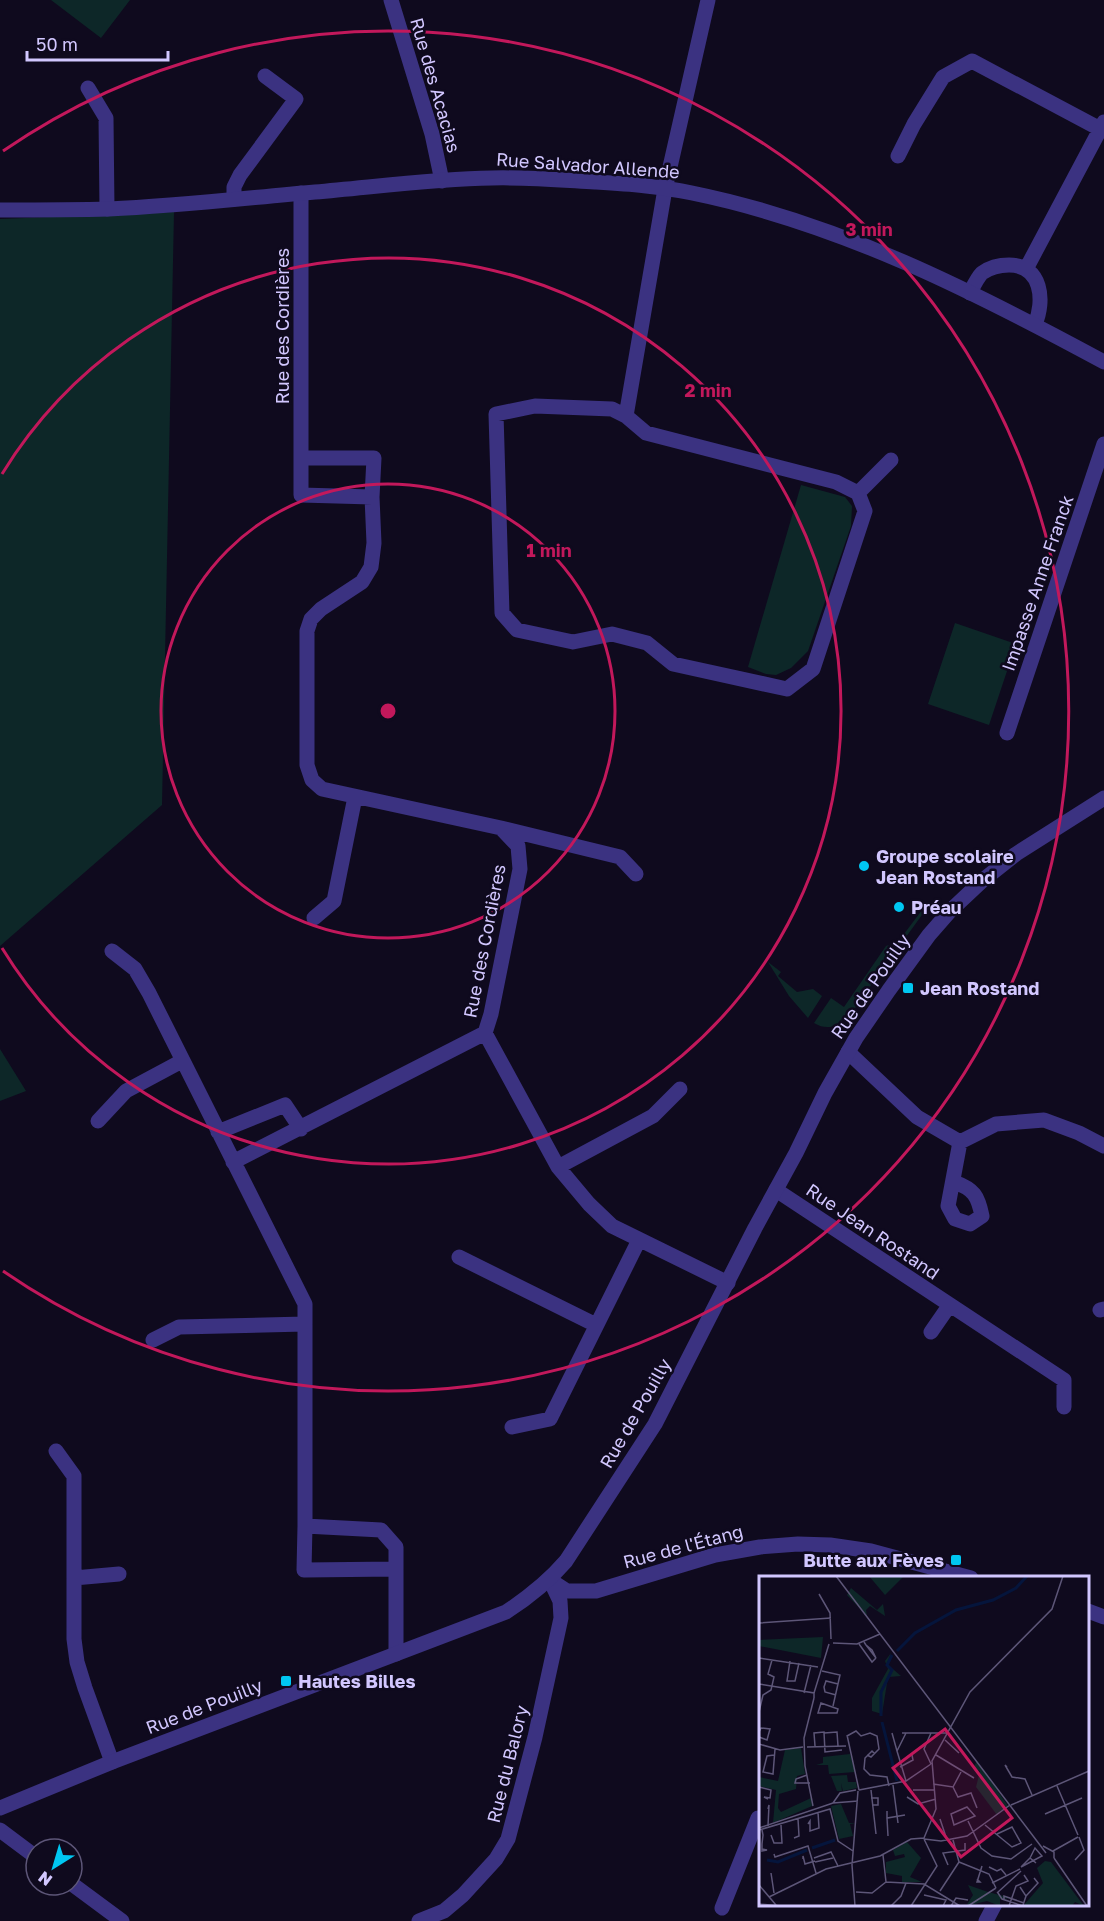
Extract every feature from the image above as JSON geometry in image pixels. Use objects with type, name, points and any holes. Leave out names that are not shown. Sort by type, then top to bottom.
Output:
[{"type":"street","name":"Rue des Acacias","points":[[391,0],[432,134],[442,180]]},
{"type":"street","points":[[626,416],[665,189],[708,0]]},
{"type":"street","points":[[898,156],[914,124],[943,77],[972,61],[1103,127],[1026,269]]},
{"type":"street","points":[[234,199],[234,187],[240,175],[296,99],[265,76]]},
{"type":"street","points":[[88,88],[106,118],[107,209]]},
{"type":"street","name":"Rue Salvador Allende","points":[[0,210],[107,209],[442,180],[534,178],[635,184],[691,192],[805,223],[903,261],[1035,324],[1104,362]]},
{"type":"street","name":"Rue des Cordières","points":[[302,193],[301,495],[372,497]]},
{"type":"street","points":[[970,293],[982,273],[992,268],[1015,265],[1026,269],[1034,276],[1041,295],[1039,314],[1035,324]]},
{"type":"street","points":[[535,406],[612,409],[626,416],[646,433],[836,483],[858,493],[865,511],[813,669],[787,690],[673,664],[647,643],[612,634],[573,642],[517,630],[502,613],[496,414],[535,406]]},
{"type":"street","name":"Impasse Anne Franck","points":[[1007,733],[1104,444]]},
{"type":"street","points":[[301,458],[374,458],[372,497],[374,543],[371,567],[362,582],[321,609],[311,619],[307,631],[307,765],[312,780],[322,789],[620,857],[636,874]]},
{"type":"street","points":[[858,493],[891,460]]},
{"type":"street","points":[[314,918],[334,901],[355,797]]},
{"type":"street","name":"Rue de Pouilly","points":[[0,1808],[112,1762],[506,1612],[550,1580],[566,1562],[655,1424],[848,1052],[929,935],[957,904],[1016,854],[1104,798]]},
{"type":"street","name":"Rue des Cordières","points":[[485,1033],[491,1014],[520,869],[518,846],[501,828]]},
{"type":"street","points":[[112,951],[135,969],[149,993],[305,1304],[304,1570],[396,1569]]},
{"type":"street","points":[[233,1161],[301,1129],[485,1033],[558,1167],[589,1204],[612,1226],[728,1282]]},
{"type":"street","points":[[848,1052],[917,1117],[960,1142]]},
{"type":"street","points":[[98,1121],[126,1091],[182,1060]]},
{"type":"street","points":[[558,1167],[653,1116],[680,1089]]},
{"type":"street","points":[[218,1132],[285,1105],[301,1129]]},
{"type":"street","points":[[960,1142],[996,1124],[1044,1120],[1079,1133],[1104,1146]]},
{"type":"street","points":[[954,1182],[960,1142]]},
{"type":"street","name":"Rue Jean Rostand","points":[[776,1190],[1064,1380],[1064,1407]]},
{"type":"street","points":[[512,1427],[550,1419],[639,1240]]},
{"type":"street","points":[[459,1257],[596,1325]]},
{"type":"street","points":[[932,1332],[949,1306]]},
{"type":"street","points":[[153,1340],[179,1326],[305,1324]]},
{"type":"street","points":[[56,1451],[74,1476],[74,1639],[77,1662],[112,1762]]},
{"type":"street","points":[[305,1526],[381,1530],[396,1547],[396,1654]]},
{"type":"street","name":"Rue de l'Étang","points":[[550,1580],[567,1591],[596,1590],[715,1555],[760,1546],[798,1544],[830,1545],[871,1551],[964,1576]]},
{"type":"street","points":[[74,1578],[119,1574]]},
{"type":"street","name":"Rue du Balory","points":[[419,1921],[444,1911],[463,1895],[496,1860],[508,1839],[535,1737],[561,1618],[560,1601],[550,1580]]},
{"type":"street","points":[[1089,1611],[1104,1617]]},
{"type":"street","points":[[722,1908],[759,1818]]},
{"type":"street","points":[[0,1830],[24,1848]]},
{"type":"street","points":[[84,1893],[122,1921]]},
{"type":"street","points":[[986,1921],[994,1906]]},
{"type":"green space","points":[[51,0],[130,0],[101,38]]},
{"type":"green space","points":[[174,212],[162,805],[0,946],[0,219]]},
{"type":"green space","points":[[801,485],[845,497],[852,506],[851,526],[808,651],[791,668],[776,675],[766,674],[748,667]]},
{"type":"green space","points":[[955,623],[1016,644],[989,725],[928,704]]},
{"type":"green space","points":[[925,906],[927,908],[869,988],[865,986],[860,993],[864,996],[849,1015],[837,1025],[830,1027],[822,1027],[814,1023],[831,998],[844,1007],[886,946],[898,942]]},
{"type":"green space","points":[[768,962],[781,972],[778,976],[797,992],[813,989],[822,996],[808,1018],[789,996]]},
{"type":"green space","points":[[0,1049],[26,1091],[0,1101]]},
{"type":"place","name":"Groupe scolaire Jean Rostand","points":[[864,866]]},
{"type":"place","name":"Préau","points":[[899,907]]},
{"type":"place","name":"Jean Rostand","points":[[908,988]]},
{"type":"place","name":"Butte aux Fèves","points":[[956,1560]]},
{"type":"place","name":"Hautes Billes","points":[[286,1681]]}]
